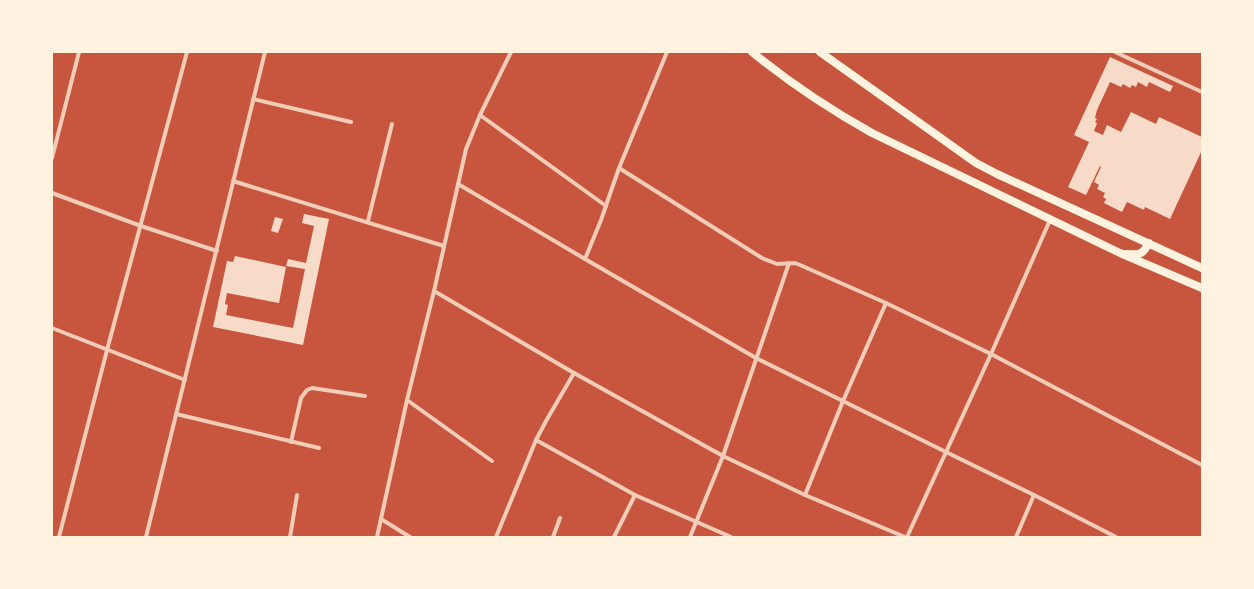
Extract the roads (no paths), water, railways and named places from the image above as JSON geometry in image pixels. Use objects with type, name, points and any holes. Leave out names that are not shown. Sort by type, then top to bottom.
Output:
[{"type":"main road","points":[[752,52],[778,73],[842,116],[915,155],[1120,254],[1202,288]]},
{"type":"main road","points":[[820,52],[976,163],[1202,268]]},
{"type":"main road","points":[[1120,254],[1142,254],[1149,243]]},
{"type":"street","points":[[52,158],[79,52]]},
{"type":"street","points":[[59,537],[107,350],[187,52]]},
{"type":"street","points":[[146,537],[265,52]]},
{"type":"street","points":[[377,537],[407,400],[434,292],[466,149],[480,115],[511,52]]},
{"type":"street","points":[[585,259],[619,168],[667,52]]},
{"type":"street","points":[[1115,52],[1202,92]]},
{"type":"street","points":[[253,99],[351,122]]},
{"type":"street","points":[[480,115],[606,206]]},
{"type":"street","points":[[368,221],[392,124]]},
{"type":"street","points":[[619,168],[762,258],[777,264],[789,263],[800,265],[886,304],[991,354],[1202,465]]},
{"type":"street","points":[[233,180],[444,246]]},
{"type":"street","points":[[458,184],[756,358],[1116,537]]},
{"type":"street","points":[[52,193],[141,226],[217,251]]},
{"type":"street","points":[[434,292],[574,373],[723,456],[805,495],[906,537],[991,354],[1050,220]]},
{"type":"street","points":[[690,537],[723,456],[789,263]]},
{"type":"street","points":[[805,495],[842,400],[886,304]]},
{"type":"street","points":[[52,328],[185,380]]},
{"type":"street","points":[[496,537],[536,440],[574,373]]},
{"type":"street","points":[[291,442],[301,398],[307,390],[312,388],[365,396]]},
{"type":"street","points":[[407,400],[492,461]]},
{"type":"street","points":[[176,414],[319,448]]},
{"type":"street","points":[[536,440],[635,495],[731,537]]},
{"type":"street","points":[[290,537],[297,494]]},
{"type":"street","points":[[614,537],[635,495]]},
{"type":"street","points":[[1016,537],[1034,495]]},
{"type":"street","points":[[553,537],[560,518]]},
{"type":"street","points":[[381,519],[410,537]]}]
